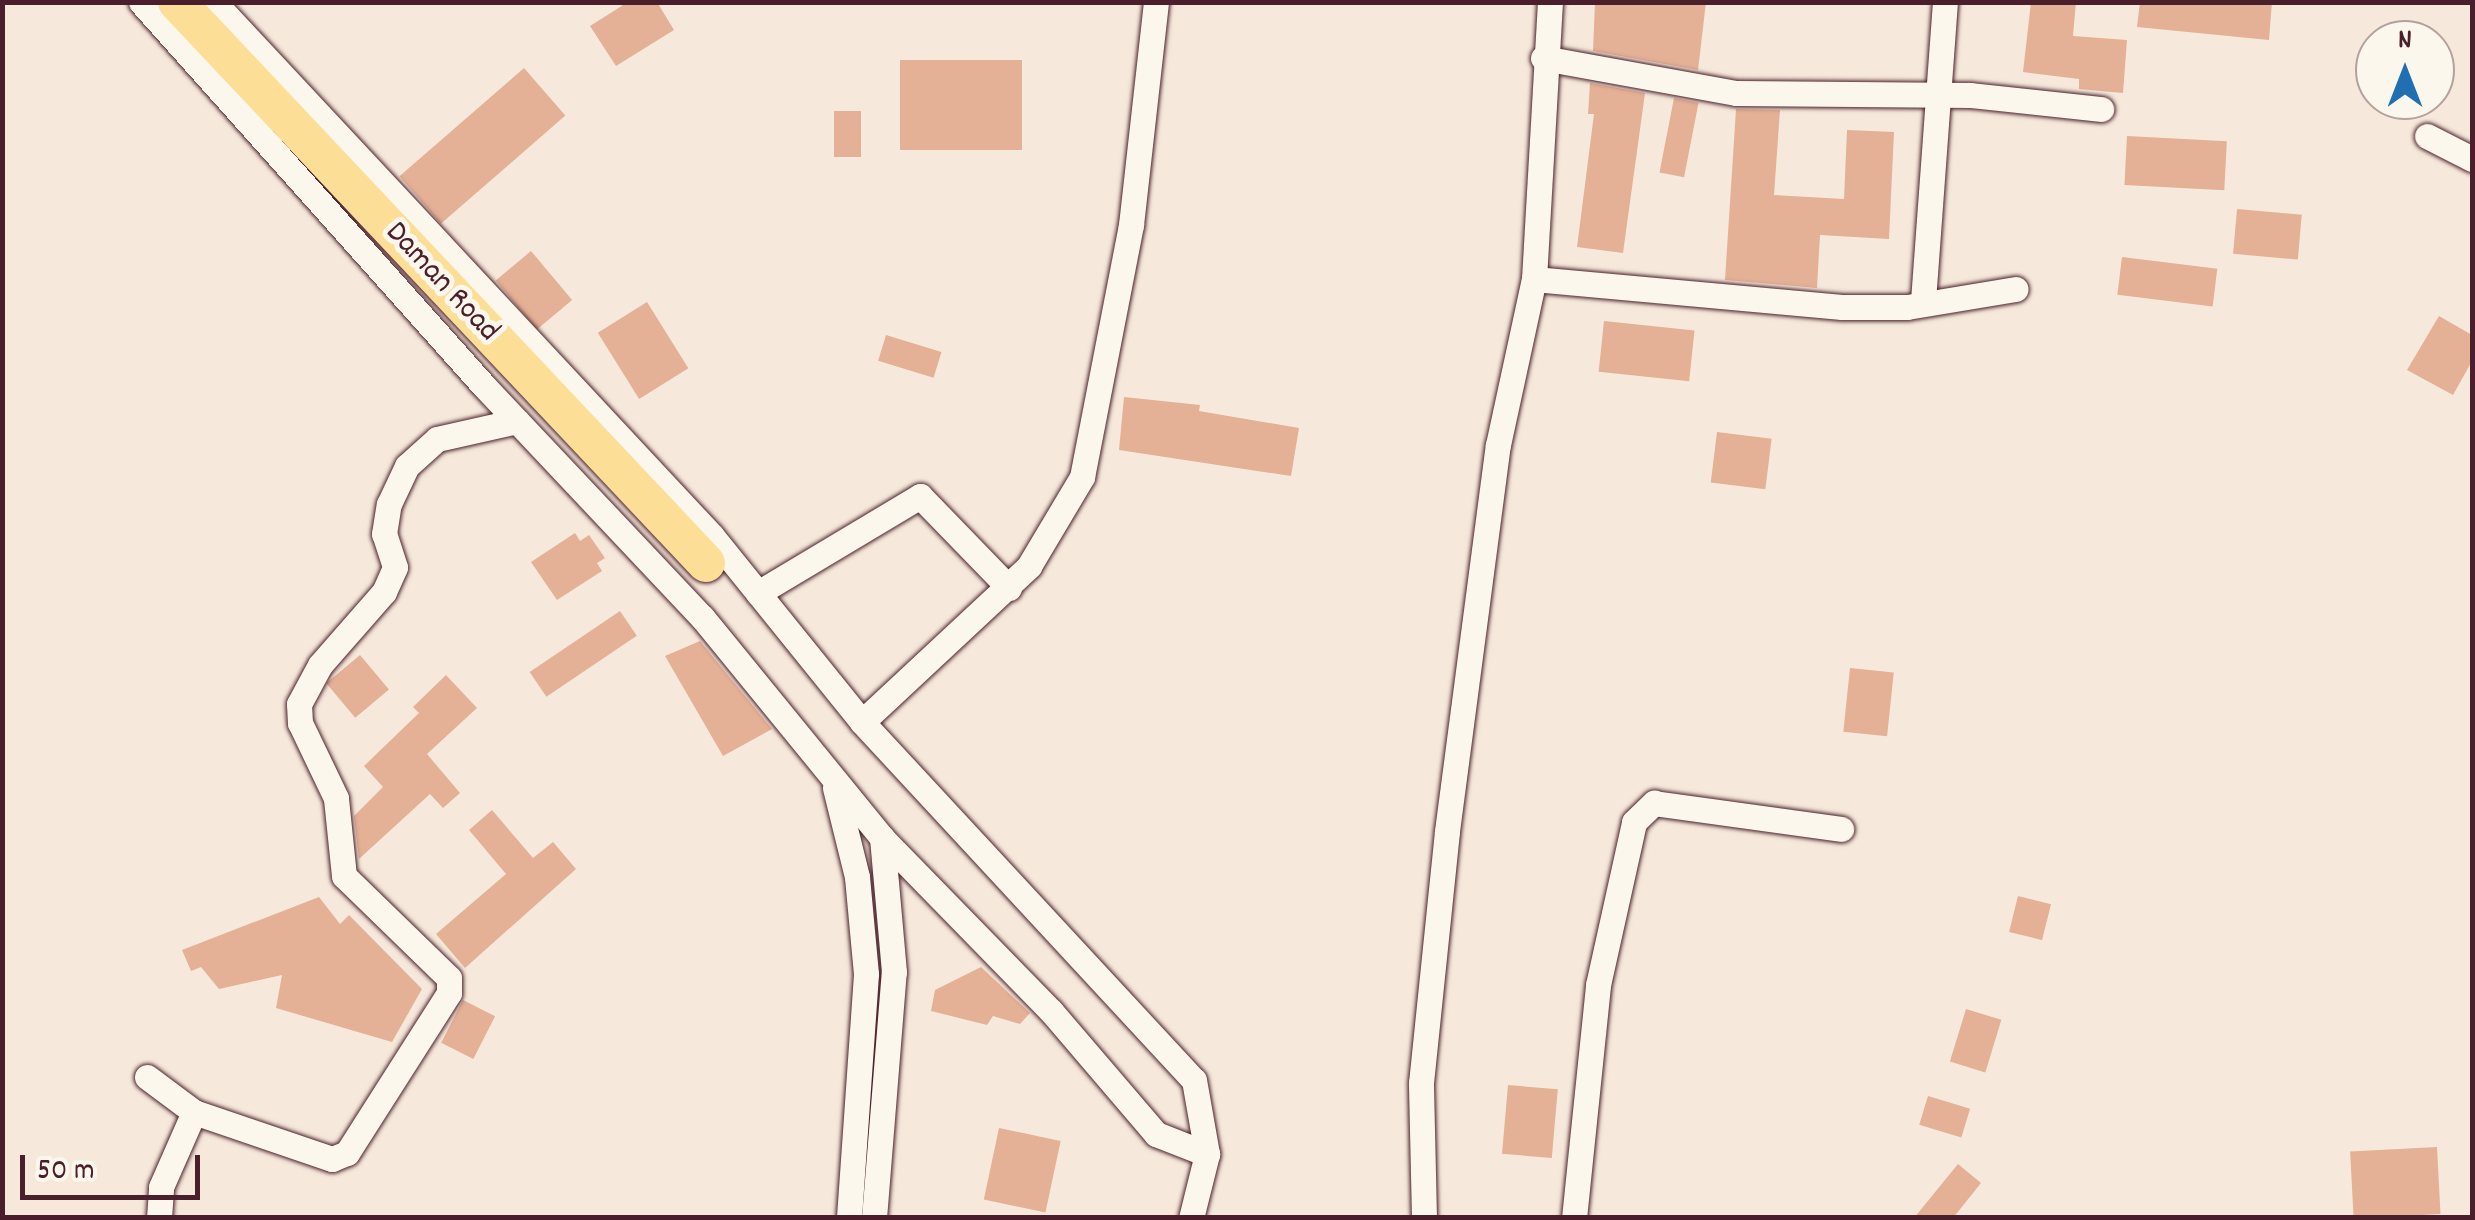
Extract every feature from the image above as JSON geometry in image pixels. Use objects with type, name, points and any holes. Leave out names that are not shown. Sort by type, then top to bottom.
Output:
[{"type":"main road","name":"Daman Road","points":[[177,2],[706,562]]},
{"type":"street","points":[[141,2],[517,420],[702,617],[882,838],[1051,1011],[1156,1134],[1207,1154]]},
{"type":"street","points":[[214,2],[758,593],[862,722],[1194,1080],[1207,1154],[1191,1218]]},
{"type":"street","points":[[862,722],[1009,588],[1050,539],[1082,477],[1121,285],[1156,2]]},
{"type":"street","points":[[1424,1218],[1422,1083],[1447,832],[1498,445],[1534,279],[1542,58],[1550,2]]},
{"type":"street","points":[[1923,301],[1944,2]]},
{"type":"street","points":[[1542,58],[1736,92],[1935,96],[2101,108]]},
{"type":"street","points":[[2426,136],[2472,159]]},
{"type":"street","points":[[1534,279],[1842,307],[2016,289]]},
{"type":"street","points":[[146,1077],[194,1112],[332,1159],[348,1152],[450,992],[449,978],[344,876],[336,798],[300,723],[299,704],[320,665],[384,592],[394,566],[384,534],[389,504],[407,466],[437,439],[517,420]]},
{"type":"street","points":[[758,593],[920,496],[1009,588]]},
{"type":"street","points":[[834,783],[857,877],[866,974],[848,1218]]},
{"type":"street","points":[[1574,1218],[1598,984],[1634,822],[1654,803],[1841,829]]},
{"type":"street","points":[[874,1218],[894,972],[882,838]]},
{"type":"street","points":[[158,1218],[160,1187],[194,1112]]},
{"type":"building","points":[[628,2],[657,2],[674,30],[616,66],[590,26]]},
{"type":"building","points":[[1595,2],[1706,2],[1698,70],[1593,51]]},
{"type":"building","points":[[2031,2],[2076,2],[2073,36],[2127,40],[2123,93],[2079,89],[2079,79],[2023,72]]},
{"type":"building","points":[[2140,2],[2272,2],[2269,40],[2137,27]]},
{"type":"building","points":[[900,60],[1022,60],[1022,150],[900,150]]},
{"type":"building","points":[[524,68],[565,116],[441,224],[399,176]]},
{"type":"building","points":[[1590,83],[1645,93],[1623,253],[1577,247],[1594,114],[1588,114]]},
{"type":"building","points":[[1674,98],[1699,103],[1684,177],[1659,173]]},
{"type":"building","points":[[1736,109],[1780,110],[1774,195],[1844,199],[1847,130],[1894,132],[1889,239],[1820,235],[1817,288],[1725,280]]},
{"type":"building","points":[[834,111],[861,111],[861,157],[834,157]]},
{"type":"building","points":[[2127,136],[2227,141],[2224,190],[2124,185]]},
{"type":"building","points":[[2237,209],[2302,215],[2298,259],[2233,254]]},
{"type":"building","points":[[531,251],[572,300],[537,330],[496,281]]},
{"type":"building","points":[[2122,257],[2217,269],[2213,306],[2117,295]]},
{"type":"building","points":[[647,302],[688,368],[639,399],[598,333]]},
{"type":"building","points":[[2439,316],[2472,335],[2472,361],[2453,395],[2407,370]]},
{"type":"building","points":[[1604,321],[1695,331],[1689,381],[1599,372]]},
{"type":"building","points":[[886,335],[941,352],[934,378],[878,361]]},
{"type":"building","points":[[1124,397],[1200,405],[1199,411],[1299,428],[1291,476],[1119,450]]},
{"type":"building","points":[[1717,432],[1772,439],[1765,489],[1711,483]]},
{"type":"building","points":[[575,533],[580,541],[589,535],[605,558],[597,563],[602,571],[557,600],[531,562]]},
{"type":"building","points":[[620,611],[637,636],[546,697],[530,672]]},
{"type":"building","points":[[700,641],[772,729],[723,756],[665,656]]},
{"type":"building","points":[[360,655],[389,689],[355,718],[326,683]]},
{"type":"building","points":[[1850,668],[1894,673],[1887,736],[1843,732]]},
{"type":"building","points":[[446,675],[477,708],[427,754],[460,793],[443,808],[430,794],[359,859],[354,816],[383,787],[364,766],[419,713],[413,707]]},
{"type":"building","points":[[492,810],[533,858],[553,842],[576,869],[465,968],[436,934],[506,874],[469,830]]},
{"type":"building","points":[[2018,896],[2051,904],[2042,940],[2009,932]]},
{"type":"building","points":[[319,897],[340,924],[349,915],[422,989],[392,1042],[276,1008],[282,975],[219,989],[201,967],[191,971],[182,950]]},
{"type":"building","points":[[981,967],[1030,1013],[1020,1024],[993,1016],[987,1025],[931,1011],[935,990]]},
{"type":"building","points":[[463,1000],[495,1016],[473,1059],[441,1043]]},
{"type":"building","points":[[1966,1009],[2001,1020],[1985,1072],[1950,1062]]},
{"type":"building","points":[[1508,1085],[1558,1089],[1552,1158],[1502,1154]]},
{"type":"building","points":[[1928,1096],[1970,1109],[1961,1138],[1919,1125]]},
{"type":"building","points":[[999,1128],[1061,1141],[1045,1213],[984,1199]]},
{"type":"building","points":[[2437,1147],[2441,1214],[2354,1218],[2350,1152]]},
{"type":"building","points":[[1958,1164],[1981,1183],[1953,1218],[1914,1218]]}]
